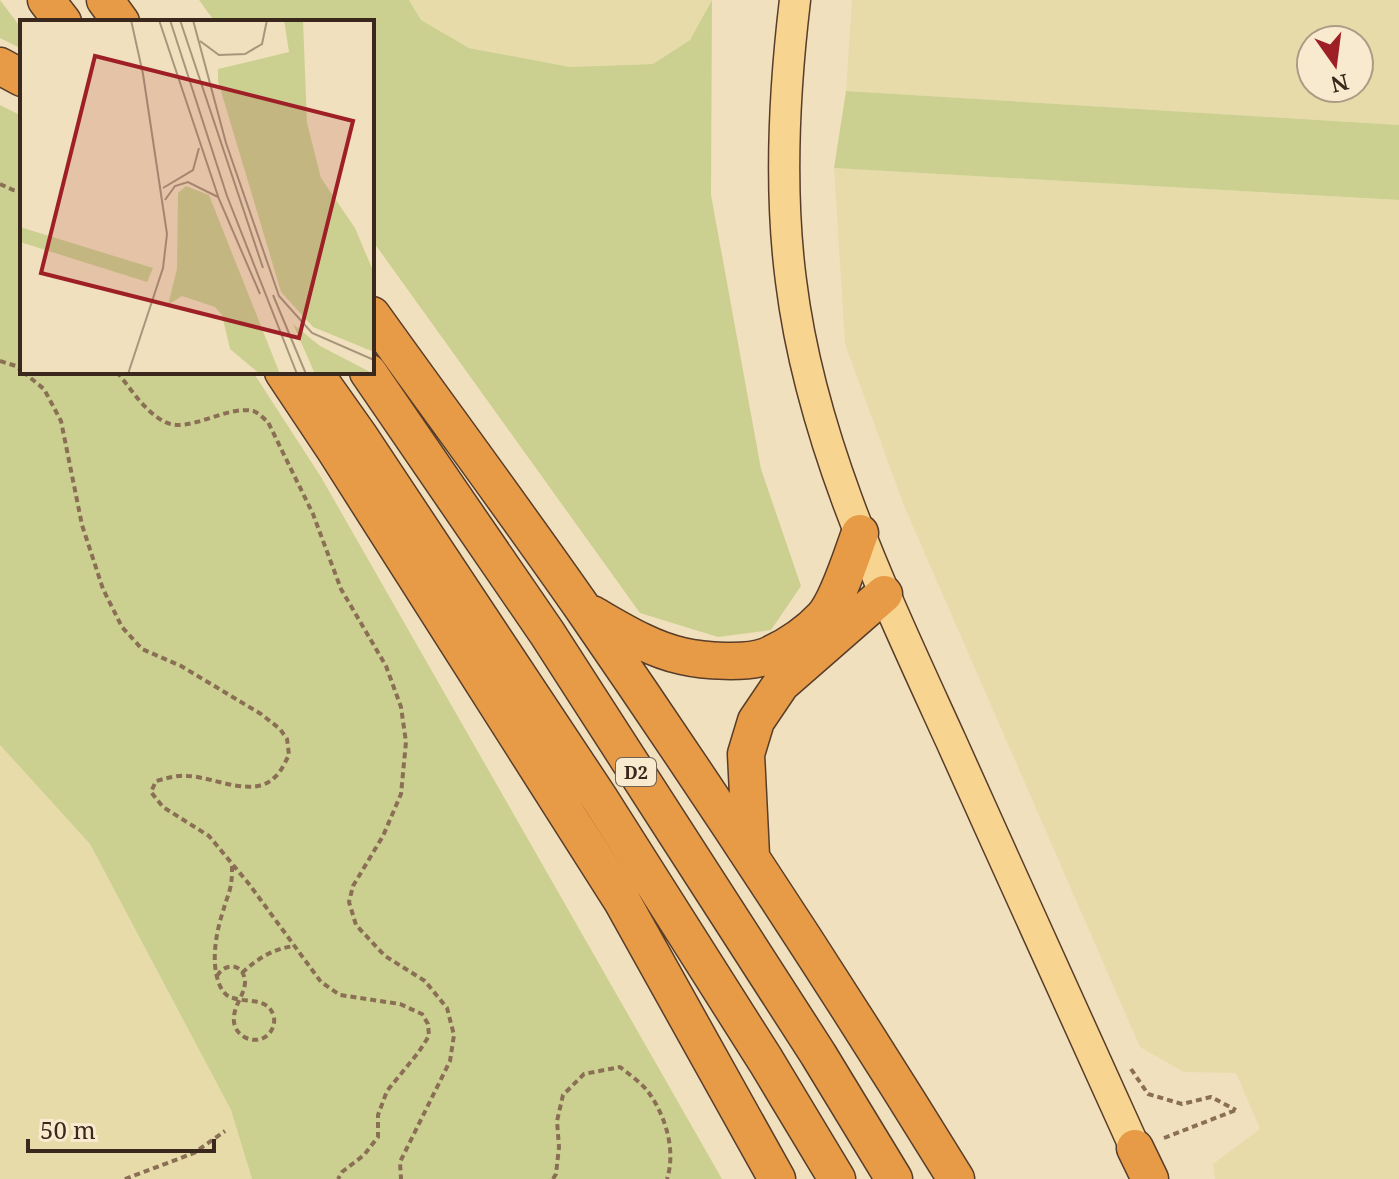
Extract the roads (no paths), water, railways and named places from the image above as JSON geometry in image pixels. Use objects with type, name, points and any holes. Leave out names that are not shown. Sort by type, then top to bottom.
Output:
[{"type":"highway","points":[[46,0],[61,20]]},
{"type":"highway","points":[[105,0],[120,20]]},
{"type":"highway","points":[[0,66],[20,77]]},
{"type":"highway","points":[[374,318],[583,609],[751,856],[956,1179]]},
{"type":"highway","points":[[284,374],[622,901],[777,1179]]},
{"type":"highway","name":"D2","points":[[315,374],[600,799],[837,1179]]},
{"type":"highway","name":"D2","points":[[369,374],[547,633],[894,1179]]},
{"type":"highway","points":[[583,609],[637,640],[680,656],[723,662],[765,657],[799,637],[825,616],[860,533]]},
{"type":"highway","points":[[751,856],[746,754],[756,721],[781,684],[884,594]]},
{"type":"highway","points":[[600,799],[622,901]]},
{"type":"main road","points":[[795,0],[784,184],[791,281],[805,363],[823,432],[884,594],[1143,1164]]}]
